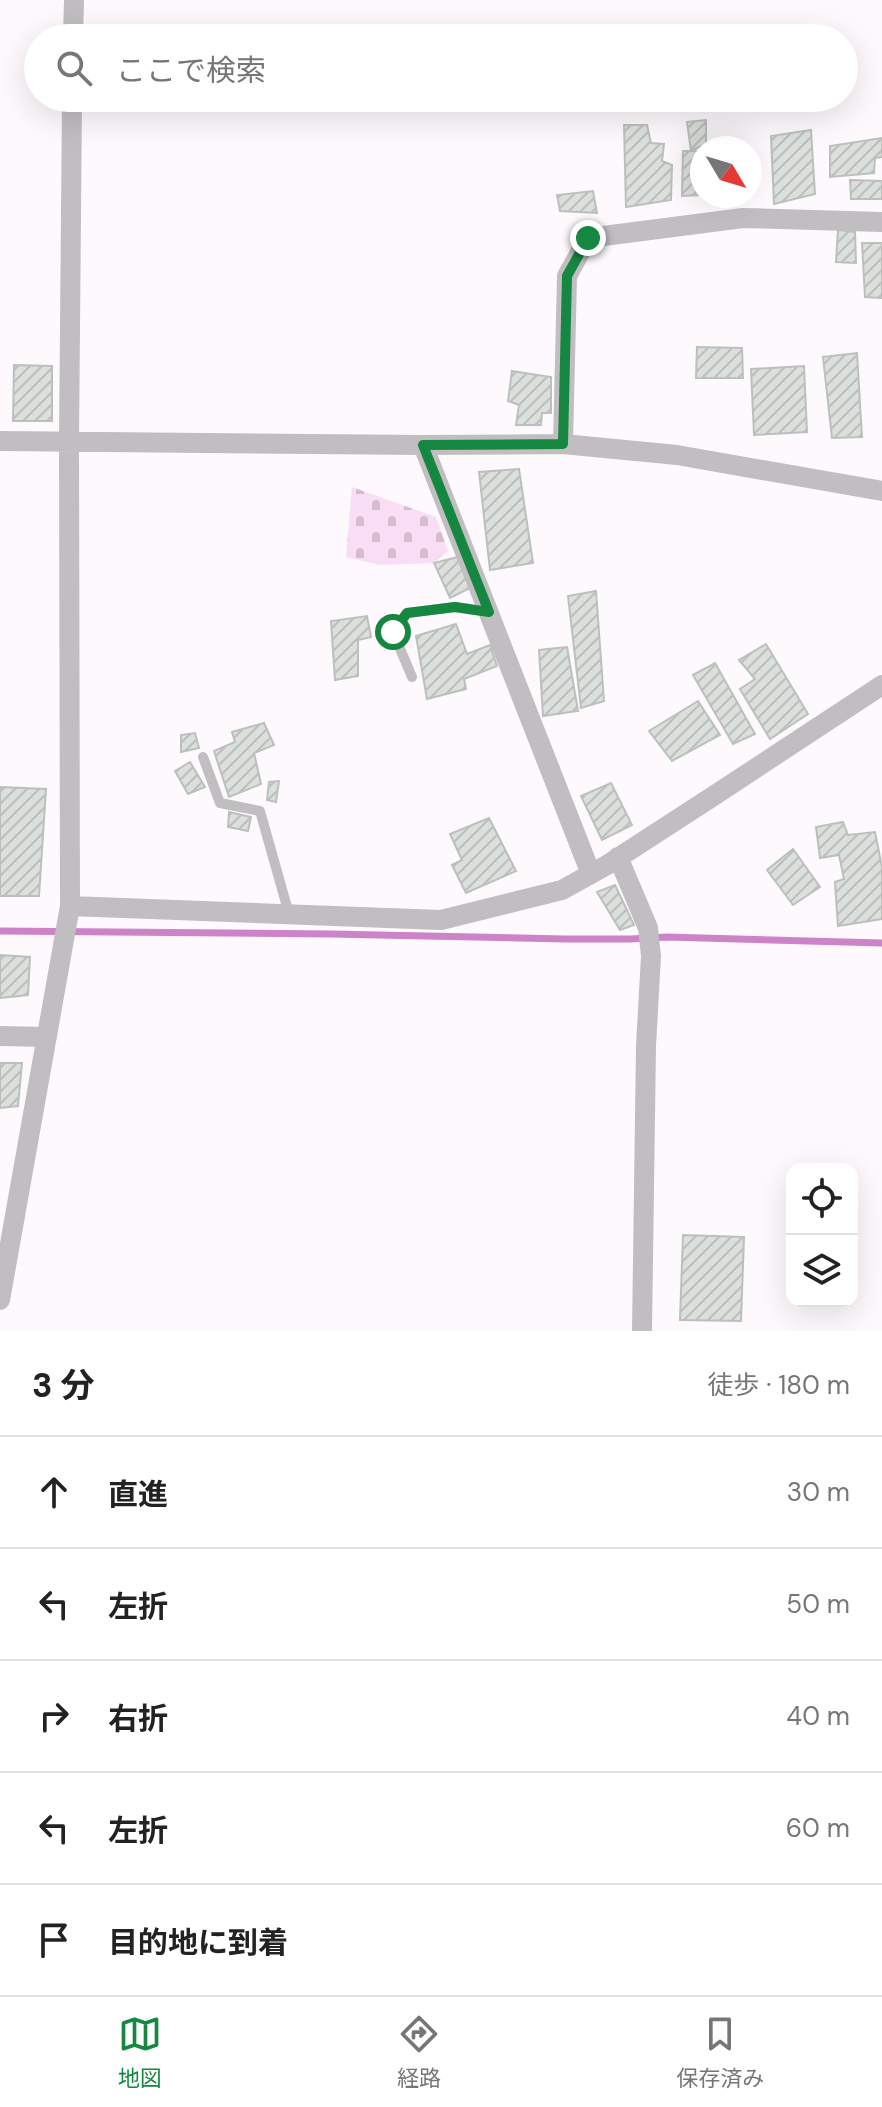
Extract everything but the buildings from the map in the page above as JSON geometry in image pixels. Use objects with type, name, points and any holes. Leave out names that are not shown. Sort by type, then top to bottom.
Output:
[{"type":"street","points":[[73,24],[74,0]]},
{"type":"street","points":[[0,1300],[70,906],[72,112]]},
{"type":"street","points":[[563,444],[567,276],[588,238],[743,218],[882,222]]},
{"type":"street","points":[[0,441],[563,444],[677,455],[882,491]]},
{"type":"street","points":[[423,445],[591,874]]},
{"type":"street","points":[[70,906],[441,920],[562,890],[618,857],[882,685]]},
{"type":"street","points":[[618,857],[648,928],[651,956],[646,1046],[642,1331]]},
{"type":"street","points":[[0,1036],[47,1037]]},
{"type":"lane","points":[[412,677],[393,632],[407,613],[455,607],[489,612]]},
{"type":"lane","points":[[203,757],[220,803],[260,811],[289,914]]},
{"type":"green space","points":[[352,487],[436,517],[448,551],[434,563],[380,565],[346,557]]},
{"type":"waterway","points":[[0,931],[565,939],[667,937],[882,943]]},
{"type":"route","points":[[393,632],[407,613],[455,607],[489,612],[423,445],[563,444],[567,276],[588,238]]}]
